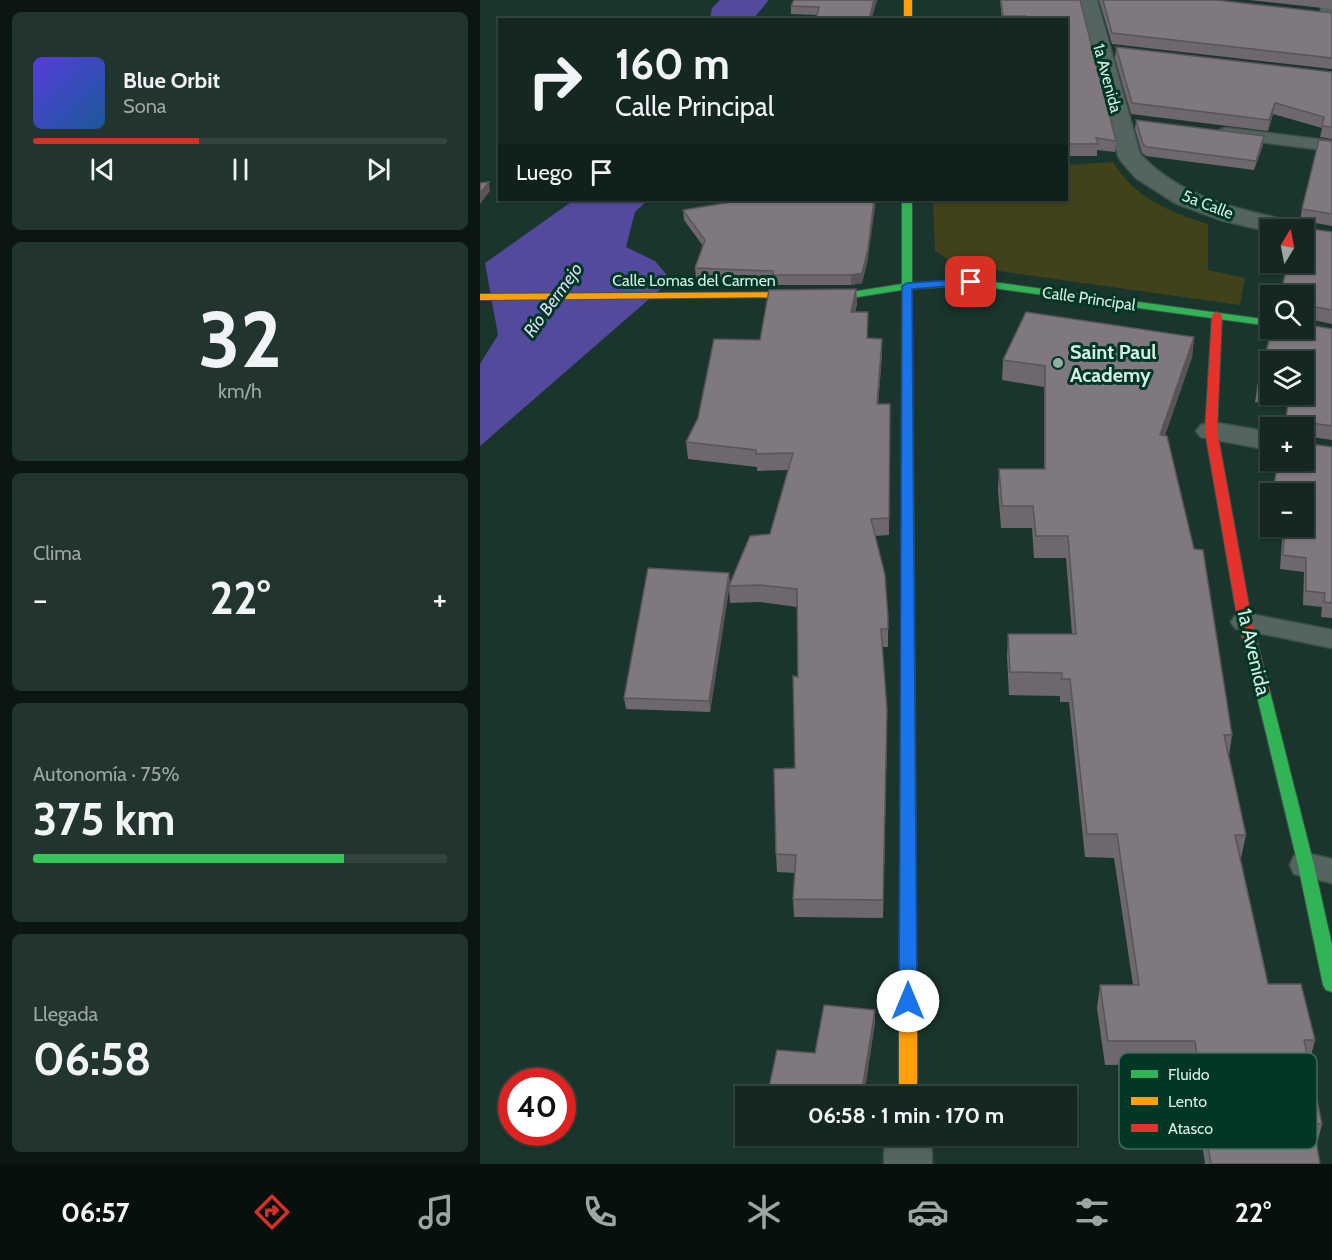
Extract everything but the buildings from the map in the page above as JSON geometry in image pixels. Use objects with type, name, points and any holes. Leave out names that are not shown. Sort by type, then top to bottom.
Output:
[{"type":"street","points":[[908,0],[908,18]]},
{"type":"street","name":"1a Avenida","points":[[1088,0],[1129,156]]},
{"type":"street","name":"5a Calle","points":[[1129,156],[1141,171],[1189,199],[1260,223]]},
{"type":"street","points":[[907,201],[908,1086]]},
{"type":"street","name":"Calle Principal","points":[[907,286],[971,282],[1260,321]]},
{"type":"street","name":"Calle Lomas del Carmen","points":[[480,297],[851,295],[907,286]]},
{"type":"street","name":"1a Avenida","points":[[1217,315],[1211,431],[1245,622],[1319,868],[1332,985]]},
{"type":"street","points":[[1211,431],[1260,439]]},
{"type":"street","points":[[908,1146],[908,1164]]},
{"type":"lane","points":[[1324,15],[1332,0]]},
{"type":"lane","points":[[1100,50],[1123,52]]},
{"type":"lane","points":[[1118,120],[1142,123]]},
{"type":"lane","points":[[1213,131],[1332,146]]},
{"type":"lane","points":[[1245,622],[1332,639]]},
{"type":"shaded area","points":[[1113,162],[1132,185],[1154,202],[1208,224],[1208,270],[1245,278],[1240,305],[992,270],[954,263],[935,251],[933,201],[1068,201],[1068,165]]},
{"type":"water","points":[[720,0],[769,0],[754,18],[710,18],[712,8]]},
{"type":"water","name":"Río Bermejo","points":[[573,201],[647,201],[635,212],[626,247],[655,261],[671,280],[480,446],[480,364],[498,335],[485,263]]},
{"type":"traffic: fast","points":[[907,201],[908,688]]},
{"type":"traffic: fast","points":[[800,295],[851,295],[907,286],[971,282],[1260,322]]},
{"type":"traffic: fast","points":[[1263,692],[1306,865],[1332,985]]},
{"type":"traffic: slow","points":[[908,0],[908,18]]},
{"type":"traffic: slow","points":[[480,297],[800,295]]},
{"type":"traffic: slow","points":[[908,1014],[908,1086]]},
{"type":"traffic: jam","points":[[1217,315],[1211,431],[1245,622],[1263,692]]},
{"type":"traffic: jam","points":[[908,688],[908,1014]]},
{"type":"place","name":"Saint Paul Academy","points":[[1058,363]]},
{"type":"route","points":[[908,1001],[907,286],[971,282]]}]
